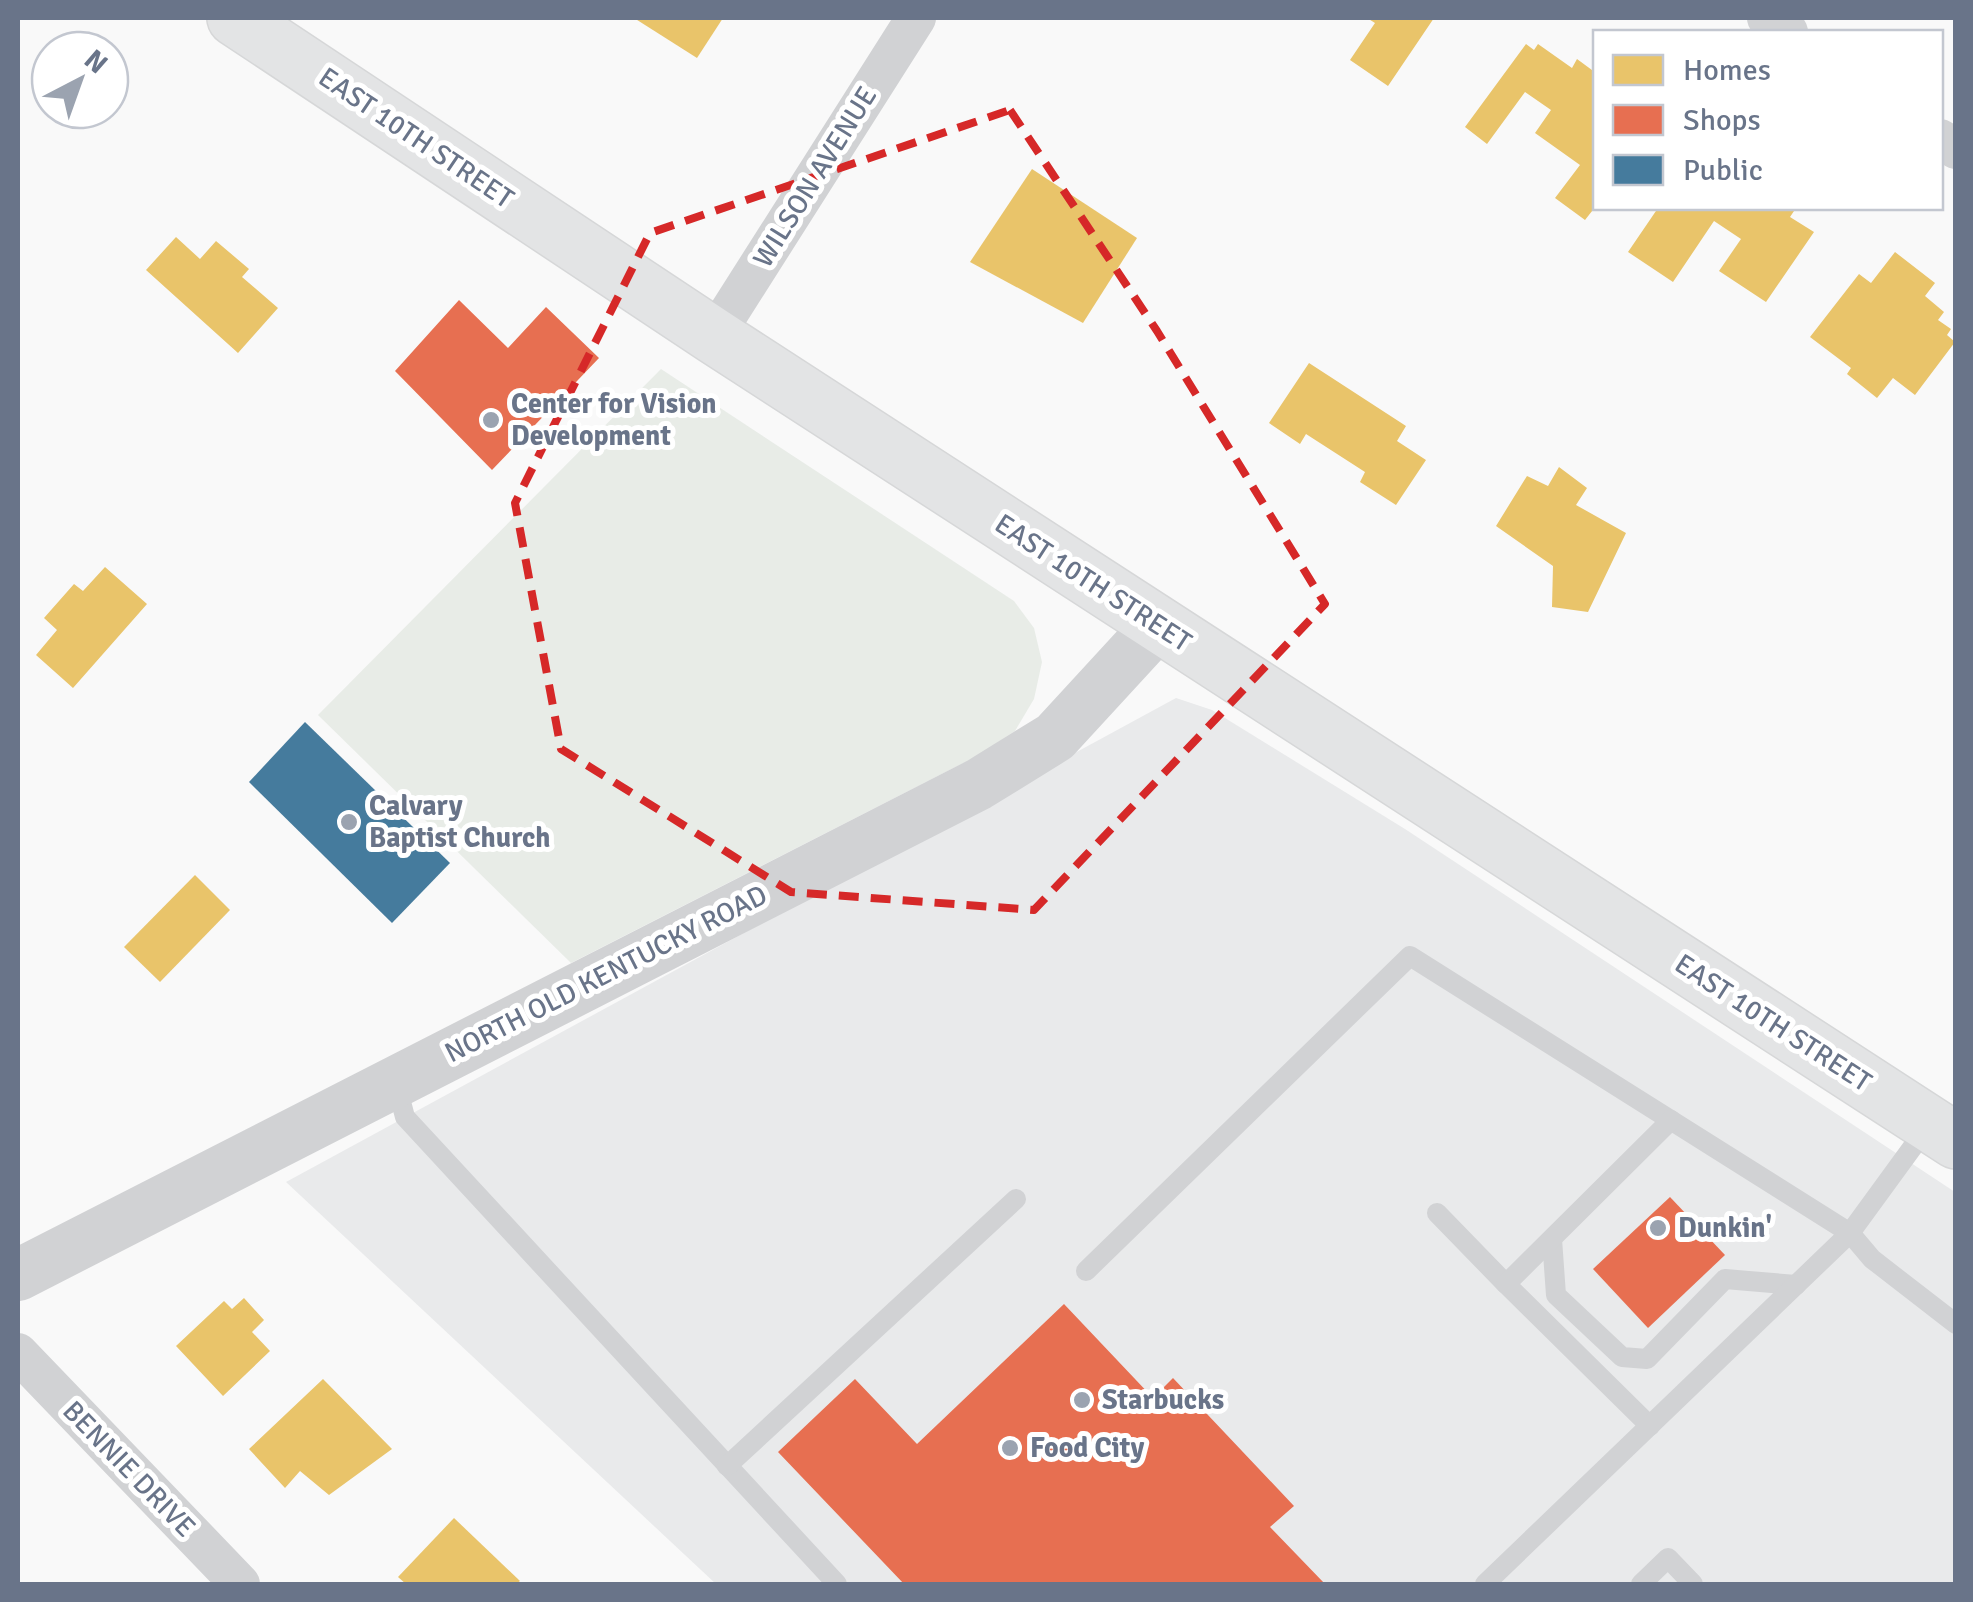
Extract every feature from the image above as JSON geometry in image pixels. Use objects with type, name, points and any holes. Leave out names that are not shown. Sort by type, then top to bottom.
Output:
[{"type":"main road","name":"EAST 10TH STREET","points":[[235,18],[714,336],[1943,1132]]},
{"type":"street","name":"WILSON AVENUE","points":[[714,336],[916,18]]},
{"type":"street","name":"NORTH OLD KENTUCKY ROAD","points":[[18,1274],[978,784],[1055,737],[1158,624]]},
{"type":"street","name":"BENNIE DRIVE","points":[[18,1353],[240,1584]]},
{"type":"lane","points":[[1086,1272],[1410,956],[1850,1232],[1872,1260],[1956,1324]]},
{"type":"lane","points":[[396,1082],[405,1118],[837,1584]]},
{"type":"lane","points":[[1506,1284],[1671,1120]]},
{"type":"lane","points":[[1485,1584],[1796,1286],[1943,1132]]},
{"type":"lane","points":[[727,1466],[1016,1200]]},
{"type":"lane","points":[[1437,1213],[1650,1426]]},
{"type":"lane","points":[[1552,1239],[1556,1295],[1622,1357],[1646,1359],[1725,1279],[1796,1286]]},
{"type":"lane","points":[[1641,1584],[1668,1558],[1693,1584]]},
{"type":"highlighted area","points":[[1010,110],[1157,331],[1325,604],[1034,910],[791,892],[561,749],[515,503],[650,233]]},
{"type":"shaded area","points":[[661,369],[1014,601],[1034,628],[1042,662],[1034,699],[1015,731],[977,756],[571,963],[318,715]]},
{"type":"shaded area","points":[[1176,698],[1212,710],[1405,829],[1955,1192],[1955,1584],[716,1584],[286,1182]]},
{"type":"building: Homes","points":[[634,18],[723,18],[697,58]]},
{"type":"building: Homes","points":[[1367,18],[1434,18],[1388,86],[1350,60],[1375,23]]},
{"type":"building: Homes","points":[[1526,44],[1534,50],[1538,44],[1572,68],[1577,59],[1593,71],[1593,210],[1585,220],[1555,198],[1580,165],[1535,133],[1551,110],[1525,92],[1487,144],[1465,127]]},
{"type":"building: Homes","points":[[1032,169],[1137,238],[1083,323],[970,262]]},
{"type":"building: Homes","points":[[1657,210],[1795,210],[1790,217],[1814,232],[1766,302],[1719,271],[1741,239],[1714,221],[1673,282],[1628,252]]},
{"type":"building: Homes","points":[[176,237],[200,259],[216,241],[249,269],[242,277],[278,308],[238,353],[146,270]]},
{"type":"building: Homes","points":[[1895,252],[1935,283],[1925,296],[1944,312],[1938,320],[1951,329],[1947,335],[1955,342],[1915,395],[1893,378],[1877,398],[1847,374],[1851,368],[1810,337],[1859,274],[1871,283]]},
{"type":"building: Homes","points":[[1309,363],[1406,426],[1397,441],[1426,460],[1396,505],[1360,482],[1365,472],[1306,434],[1300,444],[1269,423]]},
{"type":"building: Homes","points":[[1559,467],[1587,488],[1576,505],[1626,533],[1588,612],[1552,607],[1553,566],[1496,526],[1527,476],[1548,486]]},
{"type":"building: Homes","points":[[105,567],[147,604],[73,688],[36,655],[57,630],[44,618],[74,584],[83,591]]},
{"type":"building: Homes","points":[[195,875],[230,910],[160,982],[124,947]]},
{"type":"building: Homes","points":[[244,1298],[264,1320],[252,1332],[270,1351],[223,1396],[176,1346],[224,1301],[232,1309]]},
{"type":"building: Homes","points":[[323,1379],[392,1449],[329,1495],[300,1471],[285,1488],[249,1449]]},
{"type":"building: Homes","points":[[454,1518],[520,1581],[406,1584],[398,1577]]},
{"type":"building: Shops","name":"Center for Vision Development","points":[[459,300],[508,348],[546,307],[599,358],[492,470],[395,371]]},
{"type":"building: Shops","points":[[1670,1197],[1725,1255],[1648,1328],[1593,1269]]},
{"type":"building: Shops","name":"Food City","points":[[1064,1304],[1153,1398],[1173,1378],[1294,1506],[1270,1527],[1325,1584],[904,1584],[778,1452],[855,1379],[917,1444]]},
{"type":"building: Public","name":"Calvary Baptist Church","points":[[305,722],[450,863],[392,923],[249,782]]},
{"type":"place","name":"Center for Vision Development","points":[[491,420]]},
{"type":"place","name":"Calvary Baptist Church","points":[[349,822]]},
{"type":"place","name":"Dunkin'","points":[[1658,1228]]},
{"type":"place","name":"Starbucks","points":[[1082,1400]]},
{"type":"place","name":"Food City","points":[[1010,1448]]}]
